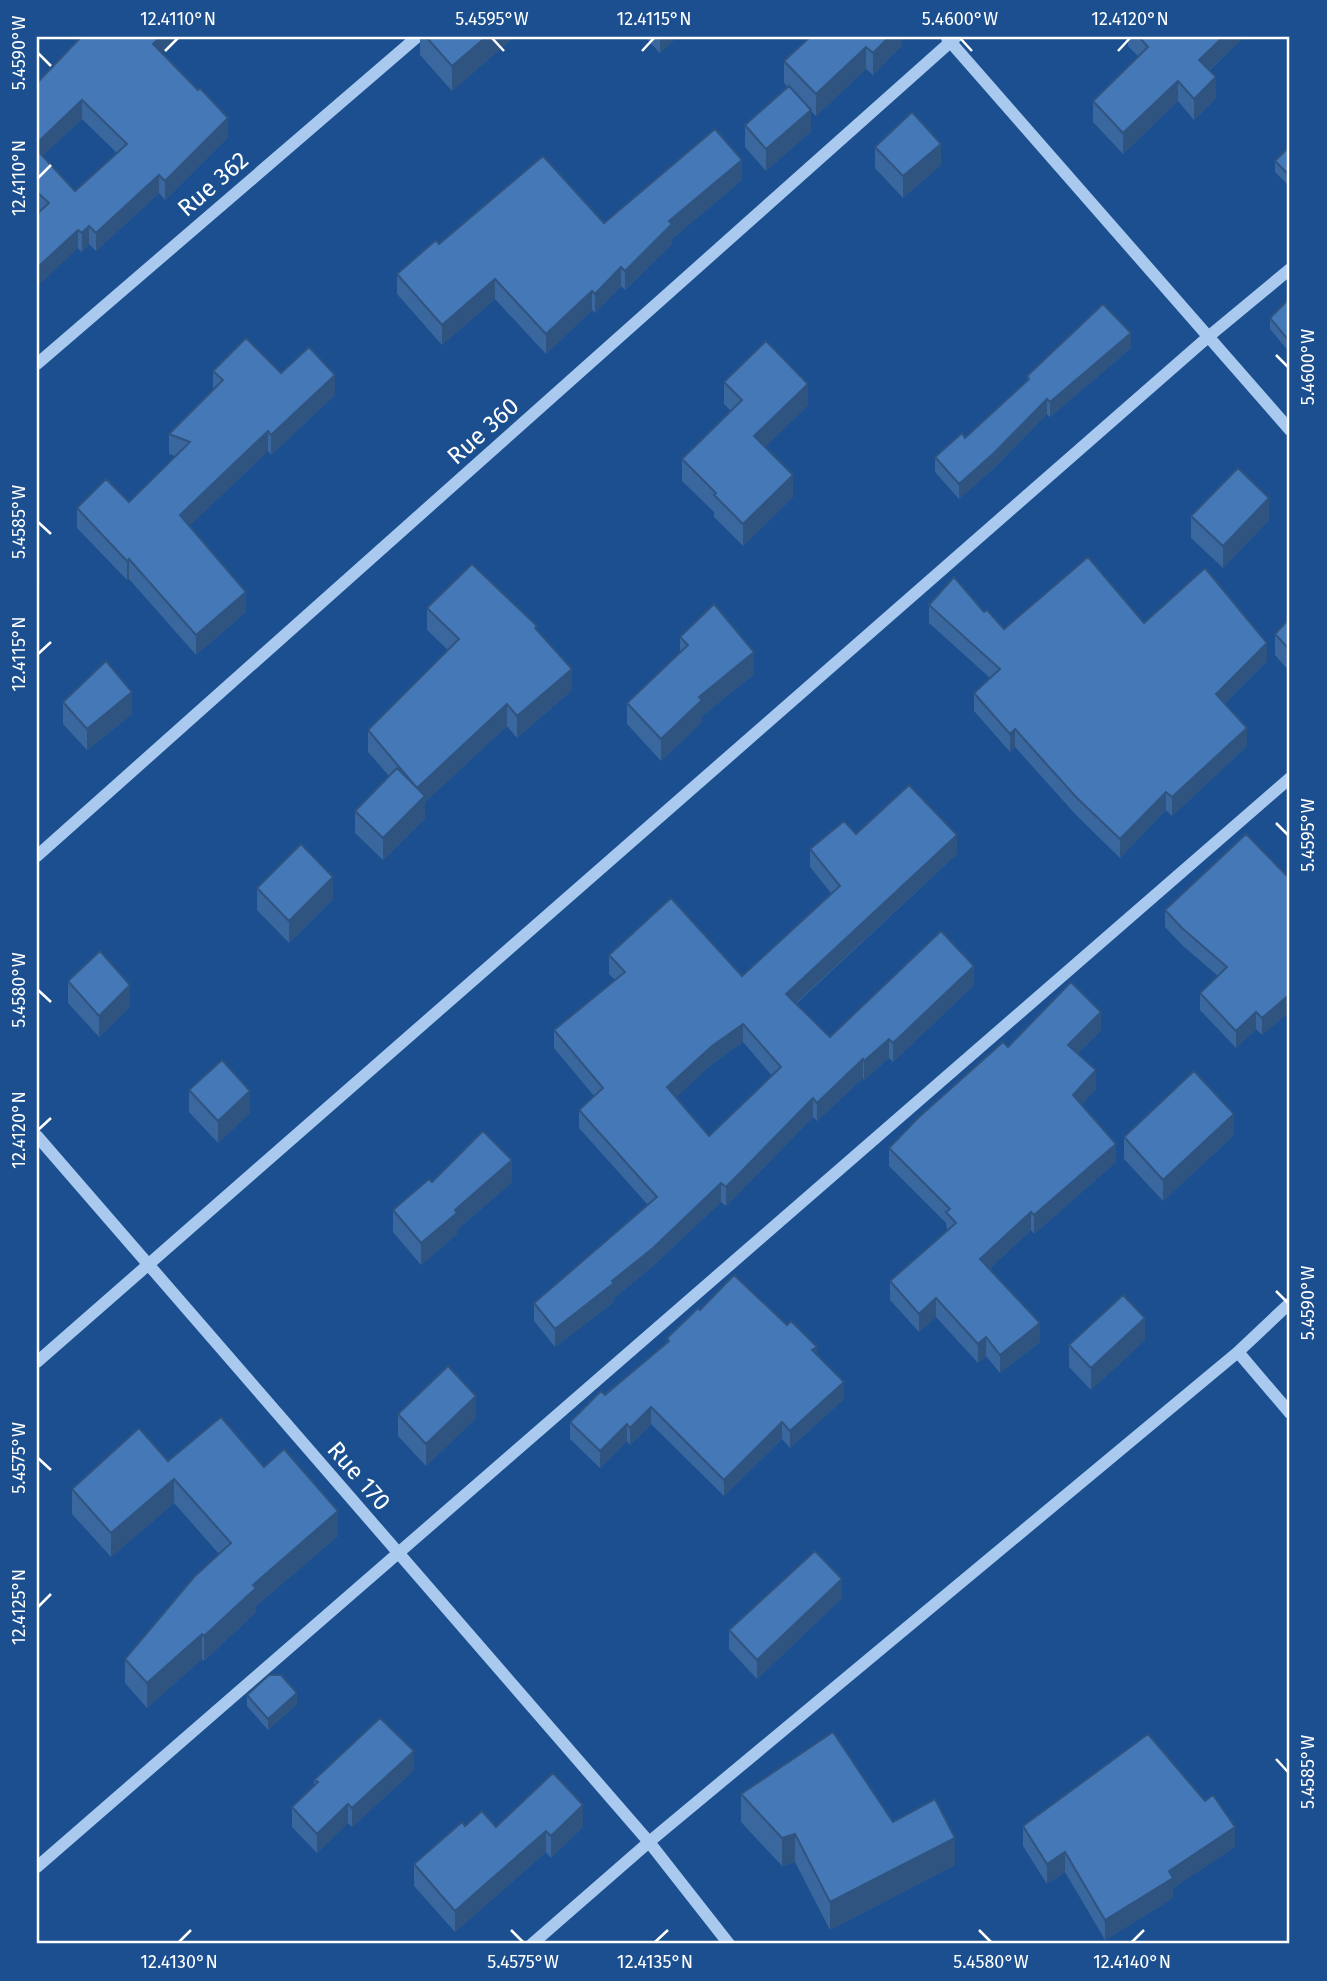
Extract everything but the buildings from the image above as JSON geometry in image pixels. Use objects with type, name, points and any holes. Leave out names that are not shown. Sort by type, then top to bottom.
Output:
[{"type":"street","name":"Rue 362","points":[[37,364],[417,37]]},
{"type":"street","points":[[951,38],[1290,430]]},
{"type":"street","name":"Rue 360","points":[[37,856],[951,38]]},
{"type":"street","points":[[37,1362],[1290,269]]},
{"type":"street","points":[[37,1867],[1290,778]]},
{"type":"street","name":"Rue 170","points":[[37,1136],[649,1842],[729,1944]]},
{"type":"street","points":[[532,1944],[649,1842],[1238,1352],[1290,1303]]},
{"type":"street","points":[[1238,1352],[1290,1413]]}]
